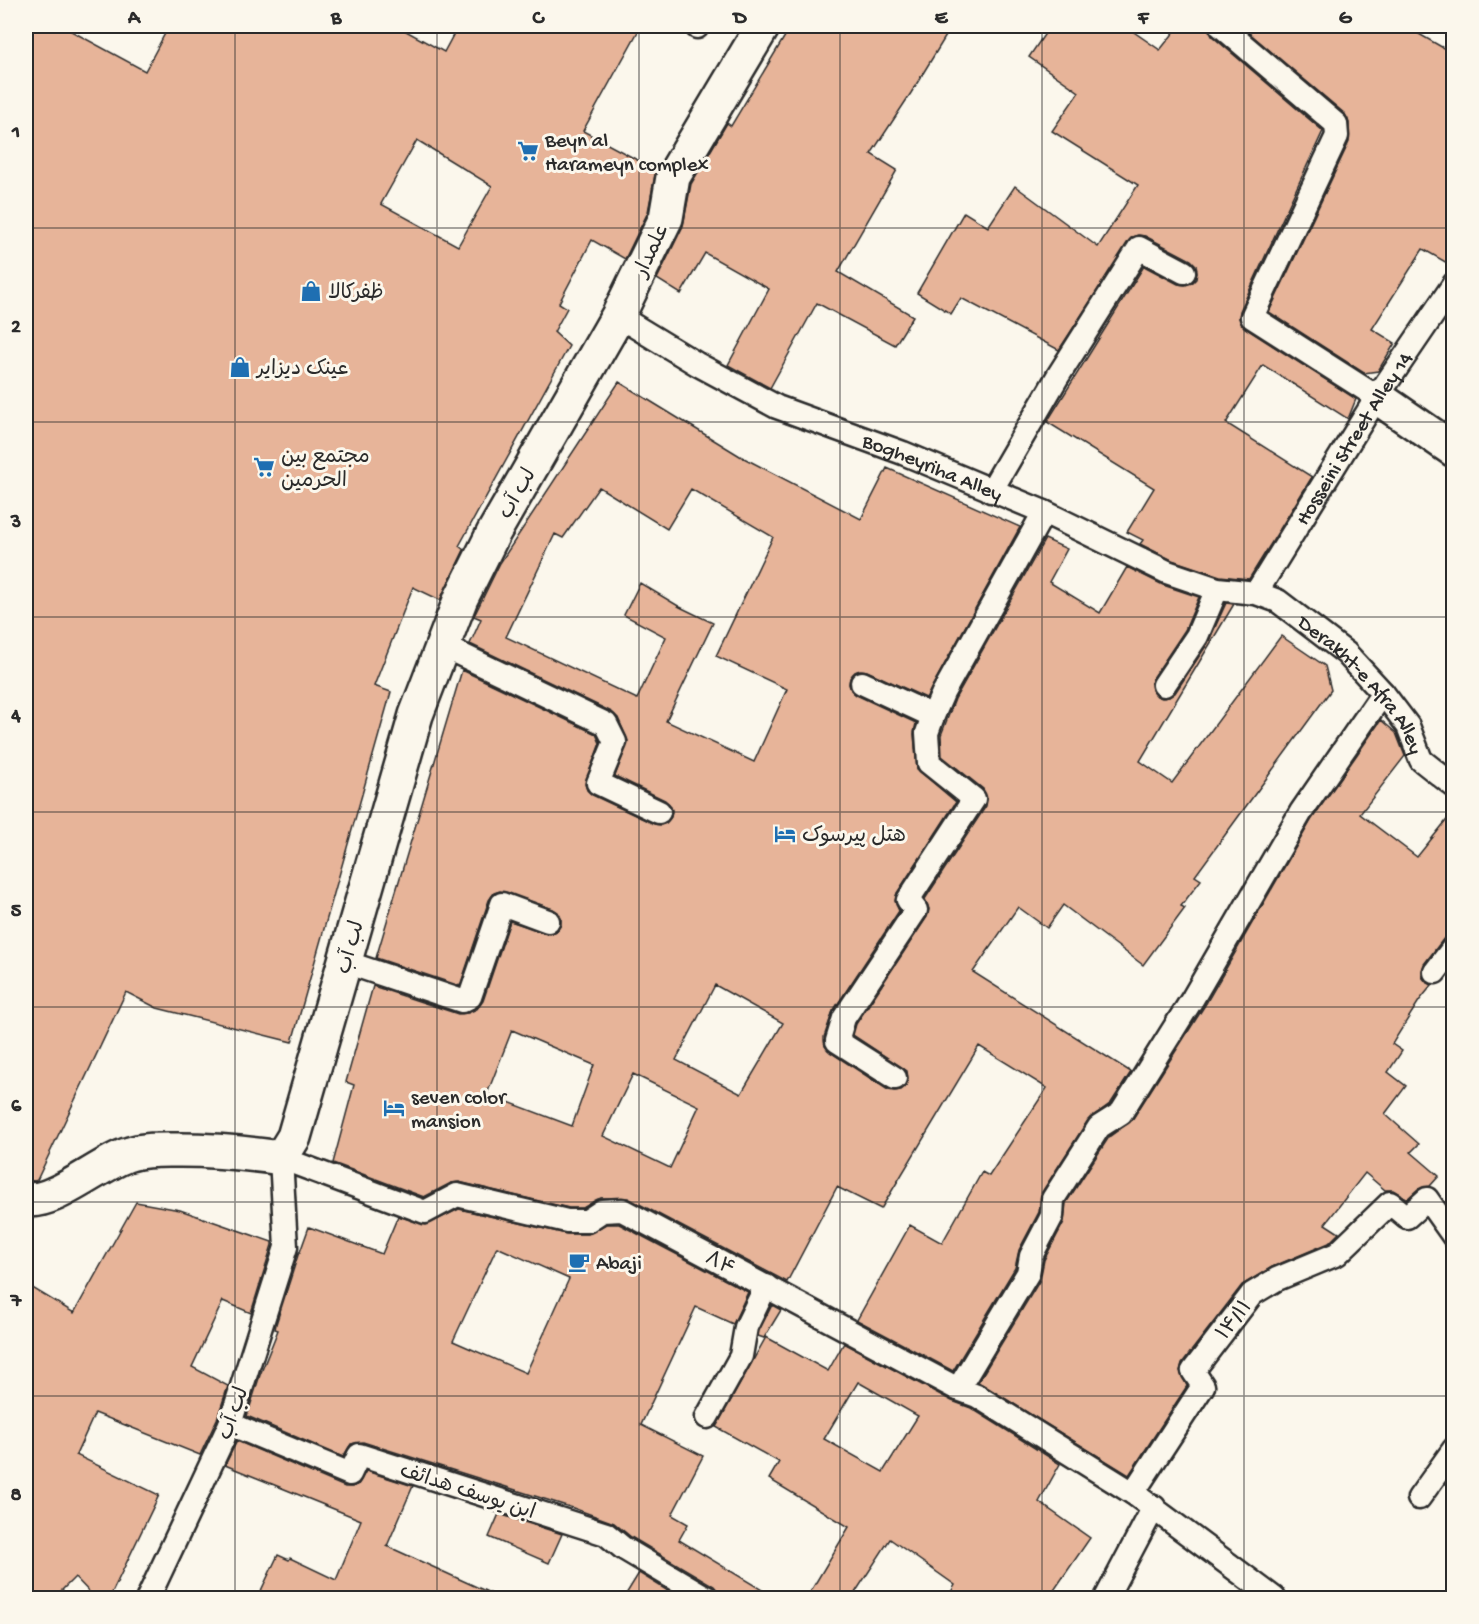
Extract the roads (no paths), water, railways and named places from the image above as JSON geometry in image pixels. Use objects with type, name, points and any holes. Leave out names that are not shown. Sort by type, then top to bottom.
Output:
[{"type":"street","name":"علمدار","points":[[618,316],[666,218],[673,177],[763,26]]},
{"type":"street","name":"لب آب","points":[[281,1158],[294,1137],[416,716],[441,645],[460,598],[494,532],[618,316]]},
{"type":"street","points":[[1377,397],[1454,450]]},
{"type":"street","points":[[26,1199],[32,1200],[55,1194],[102,1165],[130,1154],[159,1149],[224,1149],[281,1158]]},
{"type":"lane","points":[[1221,26],[1336,124],[1337,136],[1252,317],[1377,397]]},
{"type":"lane","points":[[991,491],[1058,376],[1139,248],[1184,272]]},
{"type":"lane","name":"Hosseini Street Alley 14","points":[[1256,593],[1377,397],[1454,284]]},
{"type":"lane","name":"Bogheyriha Alley","points":[[618,316],[697,364],[777,407],[903,453],[1044,512],[1167,572],[1217,589],[1256,593]]},
{"type":"lane","points":[[895,1078],[837,1041],[844,1018],[916,910],[908,900],[974,799],[929,763],[927,733],[943,693],[1044,512]]},
{"type":"lane","points":[[1164,685],[1197,636],[1217,589]]},
{"type":"lane","name":"Derakht-e Afra Alley","points":[[1256,593],[1278,601],[1346,653],[1383,693],[1408,726],[1421,760],[1454,786]]},
{"type":"lane","points":[[441,645],[606,724],[615,742],[598,783],[659,812]]},
{"type":"lane","points":[[862,683],[933,716]]},
{"type":"lane","points":[[958,1389],[1028,1273],[1031,1256],[1052,1216],[1053,1199],[1099,1127],[1121,1113],[1193,998],[1301,812],[1383,693]]},
{"type":"lane","points":[[345,962],[462,1000],[470,997],[502,904],[548,921]]},
{"type":"lane","points":[[1435,972],[1454,947]]},
{"type":"lane","name":"۸۴","points":[[281,1158],[425,1212],[457,1195],[567,1221],[586,1221],[602,1211],[622,1210],[958,1389],[977,1396],[1133,1492],[1274,1599]]},
{"type":"lane","name":"لب آب","points":[[148,1599],[230,1424],[286,1247],[281,1158]]},
{"type":"lane","name":"۱۴/۱۱","points":[[1133,1492],[1203,1386],[1193,1371],[1252,1294],[1278,1279],[1337,1254],[1390,1203],[1407,1217],[1427,1199],[1454,1237]]},
{"type":"lane","points":[[706,1417],[741,1356],[746,1327],[766,1286]]},
{"type":"lane","name":"ابن یوسف هدائف","points":[[230,1424],[350,1474],[359,1455],[606,1534],[623,1548],[707,1599]]},
{"type":"lane","points":[[1419,1498],[1454,1449]]},
{"type":"lane","points":[[1106,1599],[1154,1507]]},
{"type":"place","name":"Beyn al Harameyn complex","points":[[528,151]]},
{"type":"place","name":"ظفرکالا","points":[[311,291]]},
{"type":"place","name":"عینک دیزایر","points":[[240,367]]},
{"type":"place","name":"مجتمع بین الحرمین","points":[[264,467]]},
{"type":"place","name":"هتل پیرسوک","points":[[785,834]]},
{"type":"place","name":"seven color mansion","points":[[394,1108]]},
{"type":"place","name":"Abaji","points":[[579,1262]]}]
